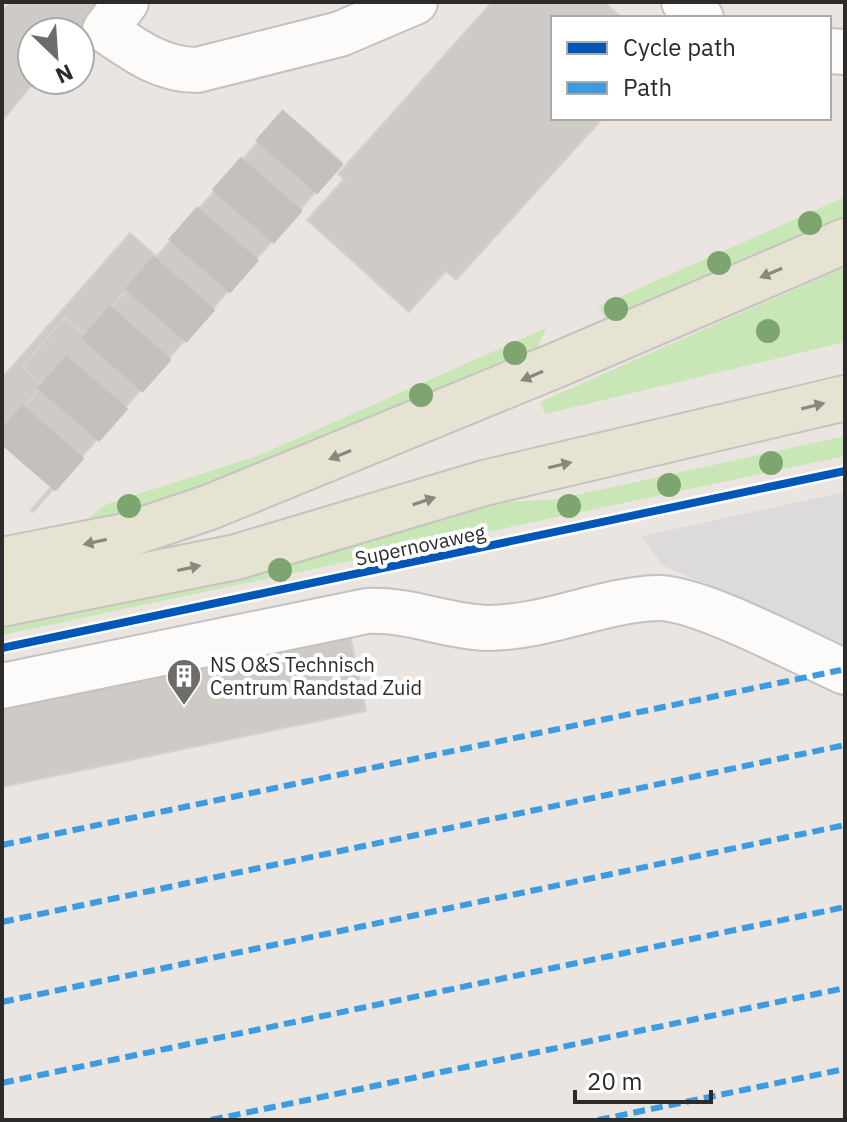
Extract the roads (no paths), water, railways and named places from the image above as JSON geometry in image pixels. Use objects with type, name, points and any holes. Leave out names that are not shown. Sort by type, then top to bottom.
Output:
[{"type":"main road","points":[[2,560],[124,536],[210,507],[544,371],[845,241]]},
{"type":"main road","name":"Supernovaweg","points":[[2,604],[236,557],[484,483],[845,398]]},
{"type":"lane","points":[[126,2],[105,30],[147,58],[181,70],[197,70],[340,34],[415,2]]},
{"type":"lane","points":[[684,2],[699,16]]},
{"type":"lane","points":[[2,686],[367,611],[410,612],[451,623],[496,627],[656,598],[700,607],[845,672]]},
{"type":"tunnel","points":[[10,452],[299,124]]},
{"type":"tunnel","points":[[39,477],[327,150]]},
{"type":"place","name":"NS O&S Technisch Centrum Randstad Zuid","points":[[184,707]]}]
